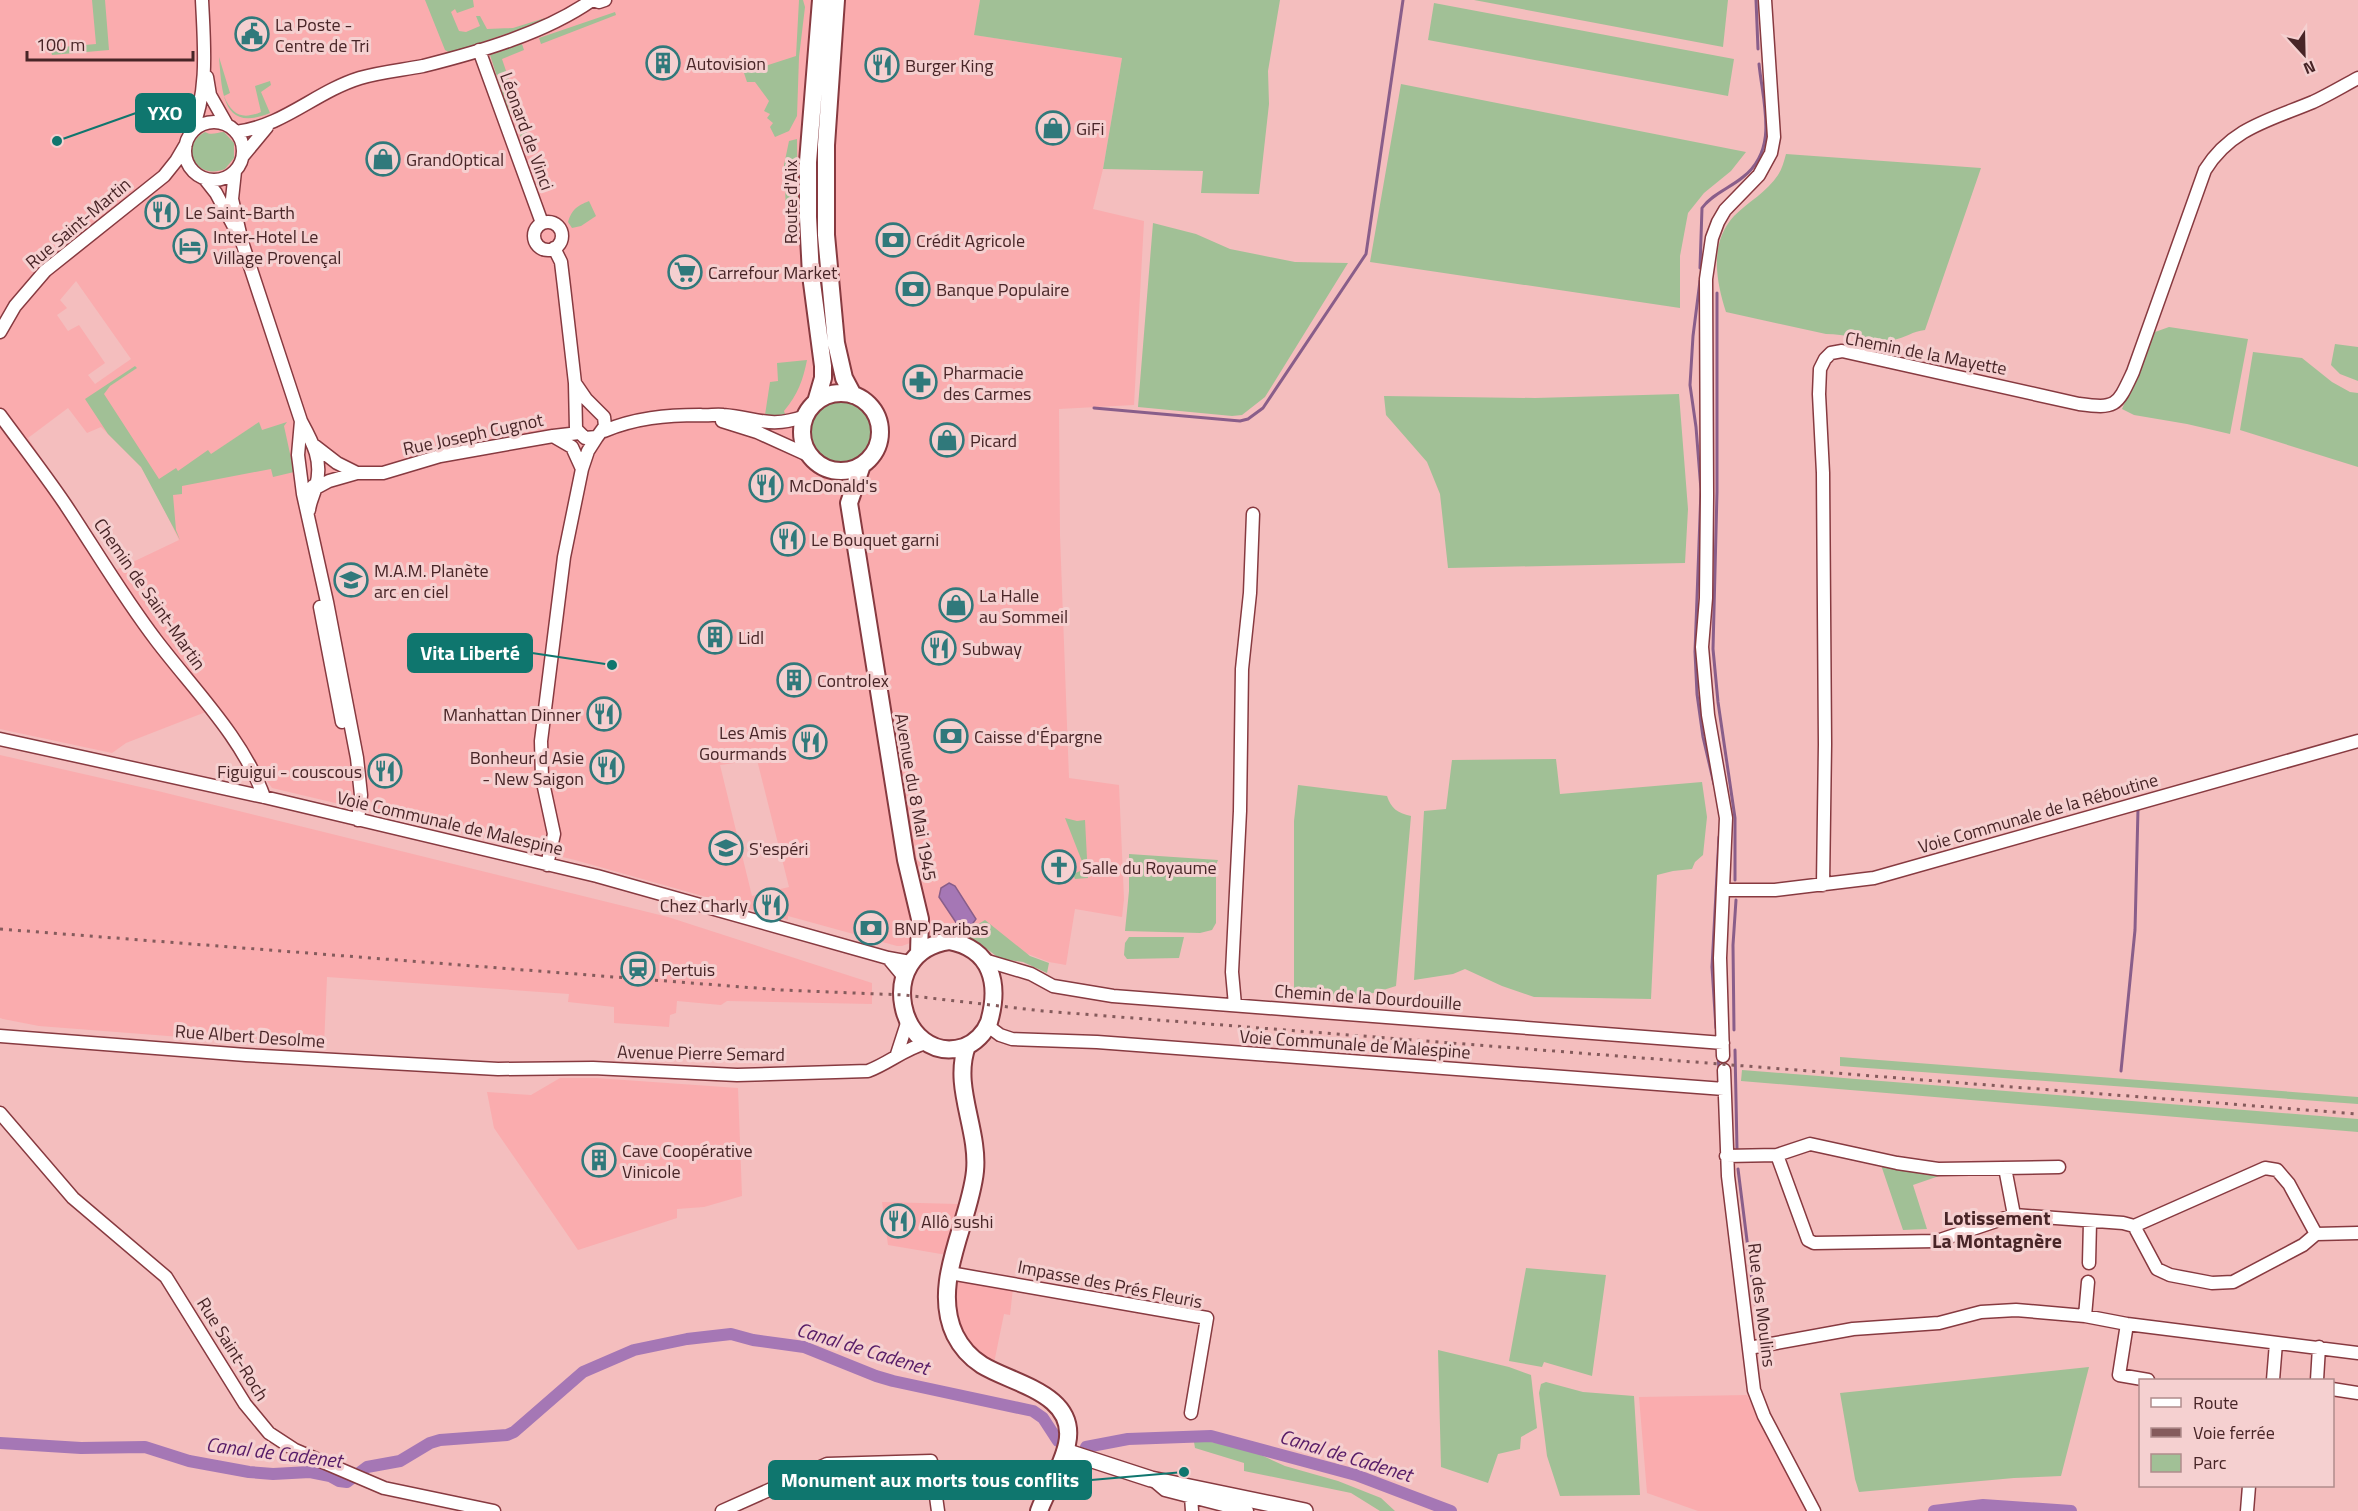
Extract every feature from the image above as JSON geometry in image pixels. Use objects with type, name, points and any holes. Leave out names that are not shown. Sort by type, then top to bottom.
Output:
[{"type":"main road","name":"Route d'Aix","points":[[816,402],[824,378],[811,275],[808,172],[821,0]]},
{"type":"main road","name":"Route d'Aix","points":[[836,0],[826,145],[826,234],[836,343],[844,378],[853,395]]},
{"type":"main road","points":[[853,395],[866,402],[873,410],[880,428],[878,446],[874,454],[862,465],[850,470],[837,471],[824,468],[810,456],[802,436],[806,416],[816,402],[828,396],[853,395]]},
{"type":"main road","name":"Avenue du 8 Mai 1945","points":[[849,503],[862,465]]},
{"type":"main road","name":"Avenue du 8 Mai 1945","points":[[824,468],[837,481],[849,503],[906,860],[920,919],[911,964]]},
{"type":"main road","points":[[920,919],[932,931],[949,941],[969,948],[984,960],[994,983],[992,1011],[980,1037],[967,1046],[953,1049],[931,1045]]},
{"type":"main road","points":[[949,941],[938,943],[911,964],[904,1006],[908,1020],[916,1034],[961,1074]]},
{"type":"main road","points":[[967,1046],[961,1074],[972,1128],[975,1163],[950,1273],[948,1311],[959,1342],[970,1355],[983,1366],[1034,1388],[1057,1405],[1063,1415],[1068,1431],[1065,1451],[1039,1511]]},
{"type":"street","points":[[202,0],[204,68],[210,95],[242,143],[243,156]]},
{"type":"street","points":[[309,515],[310,503],[316,488],[319,459],[301,421],[242,242],[232,199],[235,171],[243,156],[268,125],[330,90],[360,78],[423,66],[479,50],[565,18],[592,0],[599,2],[605,0]]},
{"type":"street","points":[[812,0],[820,20]]},
{"type":"street","points":[[1723,1056],[1720,958],[1726,818],[1708,715],[1702,647],[1706,598],[1707,518],[1706,279],[1712,238],[1718,222],[1725,210],[1759,175],[1771,153],[1774,137],[1765,0]]},
{"type":"street","name":"Léonard de Vinci","points":[[479,50],[542,224]]},
{"type":"street","name":"Rue Saint-Martin","points":[[0,332],[15,306],[45,271],[164,176],[176,161],[197,119],[204,68]]},
{"type":"street","name":"Chemin de la Mayette","points":[[1823,885],[1825,732],[1823,485],[1819,394],[1820,369],[1825,359],[1831,353],[1842,351],[2079,404],[2105,407],[2115,403],[2123,394],[2133,372],[2187,218],[2205,170],[2214,155],[2227,142],[2244,131],[2315,101],[2358,78]]},
{"type":"street","points":[[242,242],[216,193],[189,165],[185,155],[188,139],[198,127],[207,123],[218,122],[232,129],[268,125]]},
{"type":"street","points":[[164,176],[186,173],[216,180],[235,171]]},
{"type":"street","points":[[552,222],[560,228],[562,239],[554,248],[545,249],[536,243],[535,232],[542,224],[552,222]]},
{"type":"street","points":[[554,248],[561,262],[582,470]]},
{"type":"street","points":[[575,383],[600,414],[627,421]]},
{"type":"street","name":"Rue Joseph Cugnot","points":[[316,488],[329,481],[357,473],[383,473],[440,456],[556,435],[578,427],[587,410],[600,414]]},
{"type":"street","points":[[547,865],[554,834],[543,786],[540,752],[564,557],[582,470],[588,451],[600,434],[600,414]]},
{"type":"street","points":[[578,427],[585,438],[600,434],[627,421],[665,416],[721,414],[768,423],[791,421],[806,416]]},
{"type":"street","name":"Chemin de Saint-Martin","points":[[0,415],[64,502],[155,639],[204,699],[244,756],[257,776],[264,797]]},
{"type":"street","points":[[704,416],[758,432],[810,456]]},
{"type":"street","points":[[301,421],[300,470],[357,758],[361,795],[358,820]]},
{"type":"street","points":[[556,435],[572,447],[582,470]]},
{"type":"street","name":"Rue Joseph Cugnot","points":[[315,447],[337,463],[357,473]]},
{"type":"street","points":[[300,470],[319,459]]},
{"type":"street","name":"Rue Joseph Cugnot","points":[[319,459],[337,463]]},
{"type":"street","points":[[300,470],[308,484],[316,488]]},
{"type":"street","points":[[1235,1005],[1232,972],[1240,811],[1242,669],[1250,593],[1253,514]]},
{"type":"street","name":"Voie Communale de Malespine","points":[[0,739],[264,797],[597,876],[911,964]]},
{"type":"street","name":"Voie Communale de la Réboutine","points":[[1724,890],[1775,890],[1874,878],[2358,741]]},
{"type":"street","name":"Chemin de la Dourdouille","points":[[984,960],[1031,974],[1053,986],[1084,992],[1723,1042]]},
{"type":"street","points":[[994,983],[1015,969]]},
{"type":"street","points":[[897,1054],[908,1020]]},
{"type":"street","name":"Voie Communale de Malespine","points":[[987,1026],[1000,1035],[1012,1039],[1097,1042],[1724,1089]]},
{"type":"street","name":"Rue Albert Desolme","points":[[0,1036],[246,1055],[498,1069]]},
{"type":"street","name":"Avenue Pierre Semard","points":[[498,1069],[593,1068],[737,1075],[850,1073],[868,1071],[891,1060],[897,1054],[931,1045]]},
{"type":"street","name":"Rue des Moulins","points":[[1724,1070],[1726,1156],[1754,1390],[1764,1416],[1814,1511]]},
{"type":"street","name":"Rue Saint-Roch","points":[[0,1113],[72,1198],[166,1277],[245,1404],[269,1433],[295,1450],[399,1492],[494,1511]]},
{"type":"street","points":[[1726,1156],[1777,1155],[1810,1144],[1897,1163],[1938,1169],[2059,1167]]},
{"type":"street","points":[[1777,1155],[1808,1240],[1814,1243],[1937,1241],[2014,1215],[2090,1222],[2123,1222],[2134,1226],[2157,1269],[2170,1275],[2212,1283],[2233,1282],[2303,1245],[2316,1234],[2358,1233]]},
{"type":"street","points":[[2005,1167],[2014,1215]]},
{"type":"street","points":[[2134,1226],[2265,1168],[2277,1170],[2289,1184],[2316,1234]]},
{"type":"street","points":[[2089,1263],[2090,1222]]},
{"type":"street","name":"Impasse des Prés Fleuris","points":[[950,1273],[1207,1318],[1191,1413]]},
{"type":"street","points":[[2085,1316],[2088,1282]]},
{"type":"street","points":[[1749,1348],[1853,1329],[1939,1323],[1981,1312],[2016,1310],[2085,1316],[2127,1324],[2358,1353]]},
{"type":"street","points":[[2127,1324],[2119,1375],[2142,1379]]},
{"type":"street","points":[[2273,1379],[2276,1343]]},
{"type":"street","points":[[2317,1379],[2319,1347]]},
{"type":"street","points":[[2334,1389],[2358,1393]]},
{"type":"street","points":[[1065,1451],[1151,1479],[1305,1511]]},
{"type":"street","points":[[722,1511],[827,1464],[932,1461],[938,1511]]},
{"type":"street","points":[[1151,1479],[1165,1490],[1247,1511]]},
{"type":"street","points":[[2247,1511],[2249,1487]]},
{"type":"street","points":[[1191,1496],[1192,1511]]},
{"type":"shaded area","points":[[0,0],[980,0],[975,35],[1122,58],[1103,169],[1093,209],[1144,221],[1134,405],[1059,409],[1060,535],[1069,778],[1119,785],[1124,899],[1122,917],[1075,909],[1066,965],[1049,962],[996,942],[948,929],[897,946],[788,916],[788,920],[575,860],[272,788],[216,708],[126,743],[112,753],[0,729]],"holes":[[[76,281],[131,359],[95,384],[88,375],[105,363],[79,325],[68,331],[57,315],[67,308],[60,300]],[[68,408],[87,433],[101,427],[141,467],[153,486],[179,540],[116,570],[28,438]],[[757,760],[789,887],[752,896],[720,765]]]},
{"type":"shaded area","points":[[0,755],[158,791],[668,917],[872,983],[872,1004],[727,1001],[721,1005],[677,1001],[676,1013],[670,1015],[669,1027],[614,1023],[614,1007],[568,1002],[569,994],[327,977],[324,1045],[39,1026],[3,1019],[0,1018]]},
{"type":"shaded area","points":[[949,883],[955,886],[976,919],[969,926],[959,927],[939,897],[941,888]]},
{"type":"shaded area","points":[[560,1078],[596,1078],[738,1088],[742,1196],[704,1207],[677,1209],[677,1218],[578,1250],[494,1128],[487,1092],[531,1095]]},
{"type":"shaded area","points":[[882,1202],[958,1204],[947,1255],[888,1245]]},
{"type":"shaded area","points":[[965,1278],[1013,1288],[1010,1315],[1004,1314],[994,1363],[976,1351],[957,1322],[954,1311],[955,1282],[963,1282]]},
{"type":"shaded area","points":[[1747,1395],[1769,1441],[1794,1479],[1808,1511],[1698,1511],[1647,1493],[1639,1397]]},
{"type":"green space","points":[[92,0],[105,0],[109,50],[52,55],[50,48],[96,44]]},
{"type":"green space","points":[[425,0],[473,0],[474,7],[457,13],[455,9],[451,12],[459,31],[466,32],[480,26],[476,16],[480,16],[487,29],[513,28],[545,18],[547,20],[450,53],[445,50]]},
{"type":"green space","points":[[799,0],[803,0],[805,7],[799,57],[797,116],[789,131],[775,137],[770,127],[773,123],[767,118],[770,114],[764,111],[769,101],[755,82],[747,82],[744,73],[796,56]]},
{"type":"green space","points":[[980,0],[1280,0],[1268,71],[1269,104],[1259,194],[1201,193],[1203,171],[1103,169],[1122,58],[974,35]]},
{"type":"green space","points":[[1474,0],[1728,0],[1723,47]]},
{"type":"green space","points":[[1434,3],[1734,59],[1728,96],[1428,40]]},
{"type":"green space","points":[[615,12],[616,15],[541,44],[539,38]]},
{"type":"green space","points":[[522,44],[524,50],[502,59],[530,142],[523,144],[513,113],[509,114],[490,55]]},
{"type":"green space","points":[[219,57],[230,93],[224,96],[221,83]]},
{"type":"green space","points":[[270,81],[271,85],[261,92],[270,113],[254,118],[242,118],[234,113],[228,106],[224,96],[230,108],[238,114],[248,116],[261,112],[255,86]]},
{"type":"green space","points":[[1401,84],[1746,152],[1731,171],[1704,193],[1688,213],[1680,256],[1680,308],[1370,262]]},
{"type":"green space","points":[[205,132],[212,134],[224,132],[234,143],[234,158],[225,169],[206,170],[194,160],[193,145],[197,138]]},
{"type":"green space","points":[[797,139],[798,245],[787,233],[784,165],[789,141]]},
{"type":"green space","points":[[1786,154],[1981,168],[1925,330],[1893,340],[1876,340],[1826,334],[1726,312],[1717,262],[1721,238],[1734,216],[1774,181],[1781,170]]},
{"type":"green space","points":[[589,201],[596,216],[581,226],[572,228],[568,222],[571,214],[578,206]]},
{"type":"green space","points":[[1153,223],[1196,234],[1230,249],[1295,262],[1348,263],[1265,397],[1242,415],[1138,407]]},
{"type":"green space","points":[[2169,327],[2248,339],[2230,434],[2134,415],[2122,409],[2155,332]]},
{"type":"green space","points":[[2335,344],[2358,347],[2358,381],[2340,374],[2331,365]]},
{"type":"green space","points":[[2253,352],[2302,358],[2332,382],[2350,392],[2358,393],[2358,467],[2240,430]]},
{"type":"green space","points":[[807,360],[799,387],[784,411],[785,414],[765,415],[770,382],[778,381],[777,363]]},
{"type":"green space","points":[[135,366],[137,368],[110,386],[104,394],[159,479],[176,468],[178,471],[208,450],[211,454],[259,422],[262,430],[287,422],[284,426],[294,472],[273,477],[271,469],[182,486],[182,494],[173,495],[176,530],[180,540],[141,467],[108,434],[85,399]]},
{"type":"green space","points":[[1679,394],[1688,509],[1685,563],[1448,568],[1440,494],[1427,462],[1386,415],[1384,396],[1535,398]]},
{"type":"green space","points":[[841,400],[859,406],[867,414],[873,432],[867,450],[859,458],[841,464],[823,458],[815,450],[809,432],[815,414],[823,406]]},
{"type":"green space","points":[[1556,759],[1560,794],[1702,782],[1707,817],[1703,855],[1695,862],[1692,869],[1657,875],[1651,999],[1534,997],[1502,986],[1465,969],[1453,974],[1414,980],[1424,811],[1446,809],[1452,760]]},
{"type":"green space","points":[[1298,785],[1387,796],[1395,809],[1411,816],[1396,986],[1346,999],[1321,1000],[1294,997],[1294,821]]},
{"type":"green space","points":[[1065,818],[1085,820],[1088,878],[1075,879],[1073,874],[1085,869]]},
{"type":"green space","points":[[1129,854],[1218,860],[1216,865],[1216,923],[1212,930],[1200,933],[1125,931],[1129,891]]},
{"type":"green space","points":[[985,920],[1030,956],[1049,963],[1047,973],[1023,962],[1000,959],[978,942],[962,934]]},
{"type":"green space","points":[[1129,937],[1184,937],[1179,958],[1127,959],[1124,955],[1125,943]]},
{"type":"green space","points":[[1840,1057],[2358,1097],[2358,1104],[1840,1066]]},
{"type":"green space","points":[[1742,1070],[2358,1119],[2358,1132],[1741,1081]]},
{"type":"green space","points":[[1881,1165],[1939,1176],[1913,1185],[1927,1229],[1903,1230]]},
{"type":"green space","points":[[1526,1268],[1606,1275],[1592,1376],[1544,1362],[1542,1367],[1509,1361]]},
{"type":"green space","points":[[1438,1350],[1509,1367],[1531,1375],[1537,1428],[1521,1437],[1520,1449],[1498,1454],[1488,1483],[1441,1467]]},
{"type":"green space","points":[[2089,1367],[2061,1476],[1859,1492],[1840,1393]]},
{"type":"green space","points":[[1546,1382],[1583,1392],[1634,1396],[1640,1495],[1560,1496],[1547,1456],[1539,1393],[1541,1384]]},
{"type":"green space","points":[[1207,1441],[1252,1451],[1285,1466],[1338,1481],[1381,1498],[1395,1511],[1380,1511],[1351,1493],[1244,1471],[1244,1463],[1195,1448],[1194,1442]]},
{"type":"waterway","points":[[1094,408],[1240,421],[1248,419],[1263,408],[1366,254],[1403,0]]},
{"type":"waterway","points":[[1756,0],[1758,49]]},
{"type":"waterway","points":[[1700,268],[1702,208],[1743,177],[1754,166],[1761,153],[1766,125],[1759,64]]},
{"type":"waterway","points":[[1700,281],[1690,385],[1701,490],[1695,652],[1697,694],[1703,737],[1714,784]]},
{"type":"waterway","points":[[1717,293],[1717,492],[1713,649],[1718,702],[1735,818],[1735,880]]},
{"type":"waterway","points":[[2121,1071],[2135,930],[2138,809]]},
{"type":"waterway","points":[[1716,1028],[1712,967],[1719,837]]},
{"type":"waterway","points":[[1734,1030],[1733,945],[1736,900]]},
{"type":"waterway","points":[[1735,1050],[1737,1149]]},
{"type":"waterway","points":[[1718,1055],[1719,1070]]},
{"type":"waterway","points":[[1738,1169],[1755,1304]]},
{"type":"waterway","name":"Canal de Cadenet","points":[[0,1443],[81,1448],[145,1447],[189,1461],[249,1472],[273,1474],[310,1472],[347,1482],[367,1467],[400,1461],[430,1443],[440,1440],[507,1435],[514,1432],[583,1372],[634,1350],[687,1339],[731,1334],[753,1340],[804,1347],[893,1381],[1033,1411],[1043,1418],[1058,1441]]},
{"type":"waterway","name":"Canal de Cadenet","points":[[1086,1447],[1128,1439],[1211,1436],[1356,1475],[1451,1511]]},
{"type":"waterway","name":"Canal de Cadenet","points":[[1934,1511],[1983,1505],[2071,1511]]},
{"type":"railway","points":[[0,929],[781,990],[904,995],[1043,1011],[2358,1114]]},
{"type":"place","name":"La Poste - Centre de Tri","points":[[252,34]]},
{"type":"place","name":"Autovision","points":[[663,63]]},
{"type":"place","name":"Burger King","points":[[882,65]]},
{"type":"place","name":"GiFi","points":[[1053,128]]},
{"type":"place","name":"YXO","points":[[57,141]]},
{"type":"place","name":"GrandOptical","points":[[383,159]]},
{"type":"place","name":"Le Saint-Barth","points":[[162,212]]},
{"type":"place","name":"Crédit Agricole","points":[[893,240]]},
{"type":"place","name":"Inter-Hotel Le Village Provençal","points":[[190,246]]},
{"type":"place","name":"Carrefour Market","points":[[685,272]]},
{"type":"place","name":"Banque Populaire","points":[[913,289]]},
{"type":"place","name":"Pharmacie des Carmes","points":[[920,382]]},
{"type":"place","name":"Picard","points":[[947,440]]},
{"type":"place","name":"McDonald's","points":[[766,485]]},
{"type":"place","name":"Le Bouquet garni","points":[[788,539]]},
{"type":"place","name":"M.A.M. Planète arc en ciel","points":[[351,580]]},
{"type":"place","name":"La Halle au Sommeil","points":[[956,605]]},
{"type":"place","name":"Lidl","points":[[715,637]]},
{"type":"place","name":"Subway","points":[[939,648]]},
{"type":"place","name":"Vita Liberté","points":[[612,665]]},
{"type":"place","name":"Controlex","points":[[794,680]]},
{"type":"place","name":"Manhattan Dinner","points":[[604,714]]},
{"type":"place","name":"Caisse d'Épargne","points":[[951,736]]},
{"type":"place","name":"Les Amis Gourmands","points":[[810,742]]},
{"type":"place","name":"Bonheur d Asie - New Saigon","points":[[607,767]]},
{"type":"place","name":"Figuigui - couscous","points":[[385,771]]},
{"type":"place","name":"S'espéri","points":[[726,848]]},
{"type":"place","name":"Salle du Royaume","points":[[1059,867]]},
{"type":"place","name":"Chez Charly","points":[[771,905]]},
{"type":"place","name":"BNP Paribas","points":[[871,928]]},
{"type":"place","name":"Pertuis","points":[[638,969]]},
{"type":"place","name":"Cave Coopérative Vinicole","points":[[599,1160]]},
{"type":"place","name":"Allô sushi","points":[[898,1221]]},
{"type":"place","name":"Monument aux morts tous conflits","points":[[1184,1472]]},
{"type":"district","name":"Lotissement La Montagnère","points":[[1997,1228]]}]
